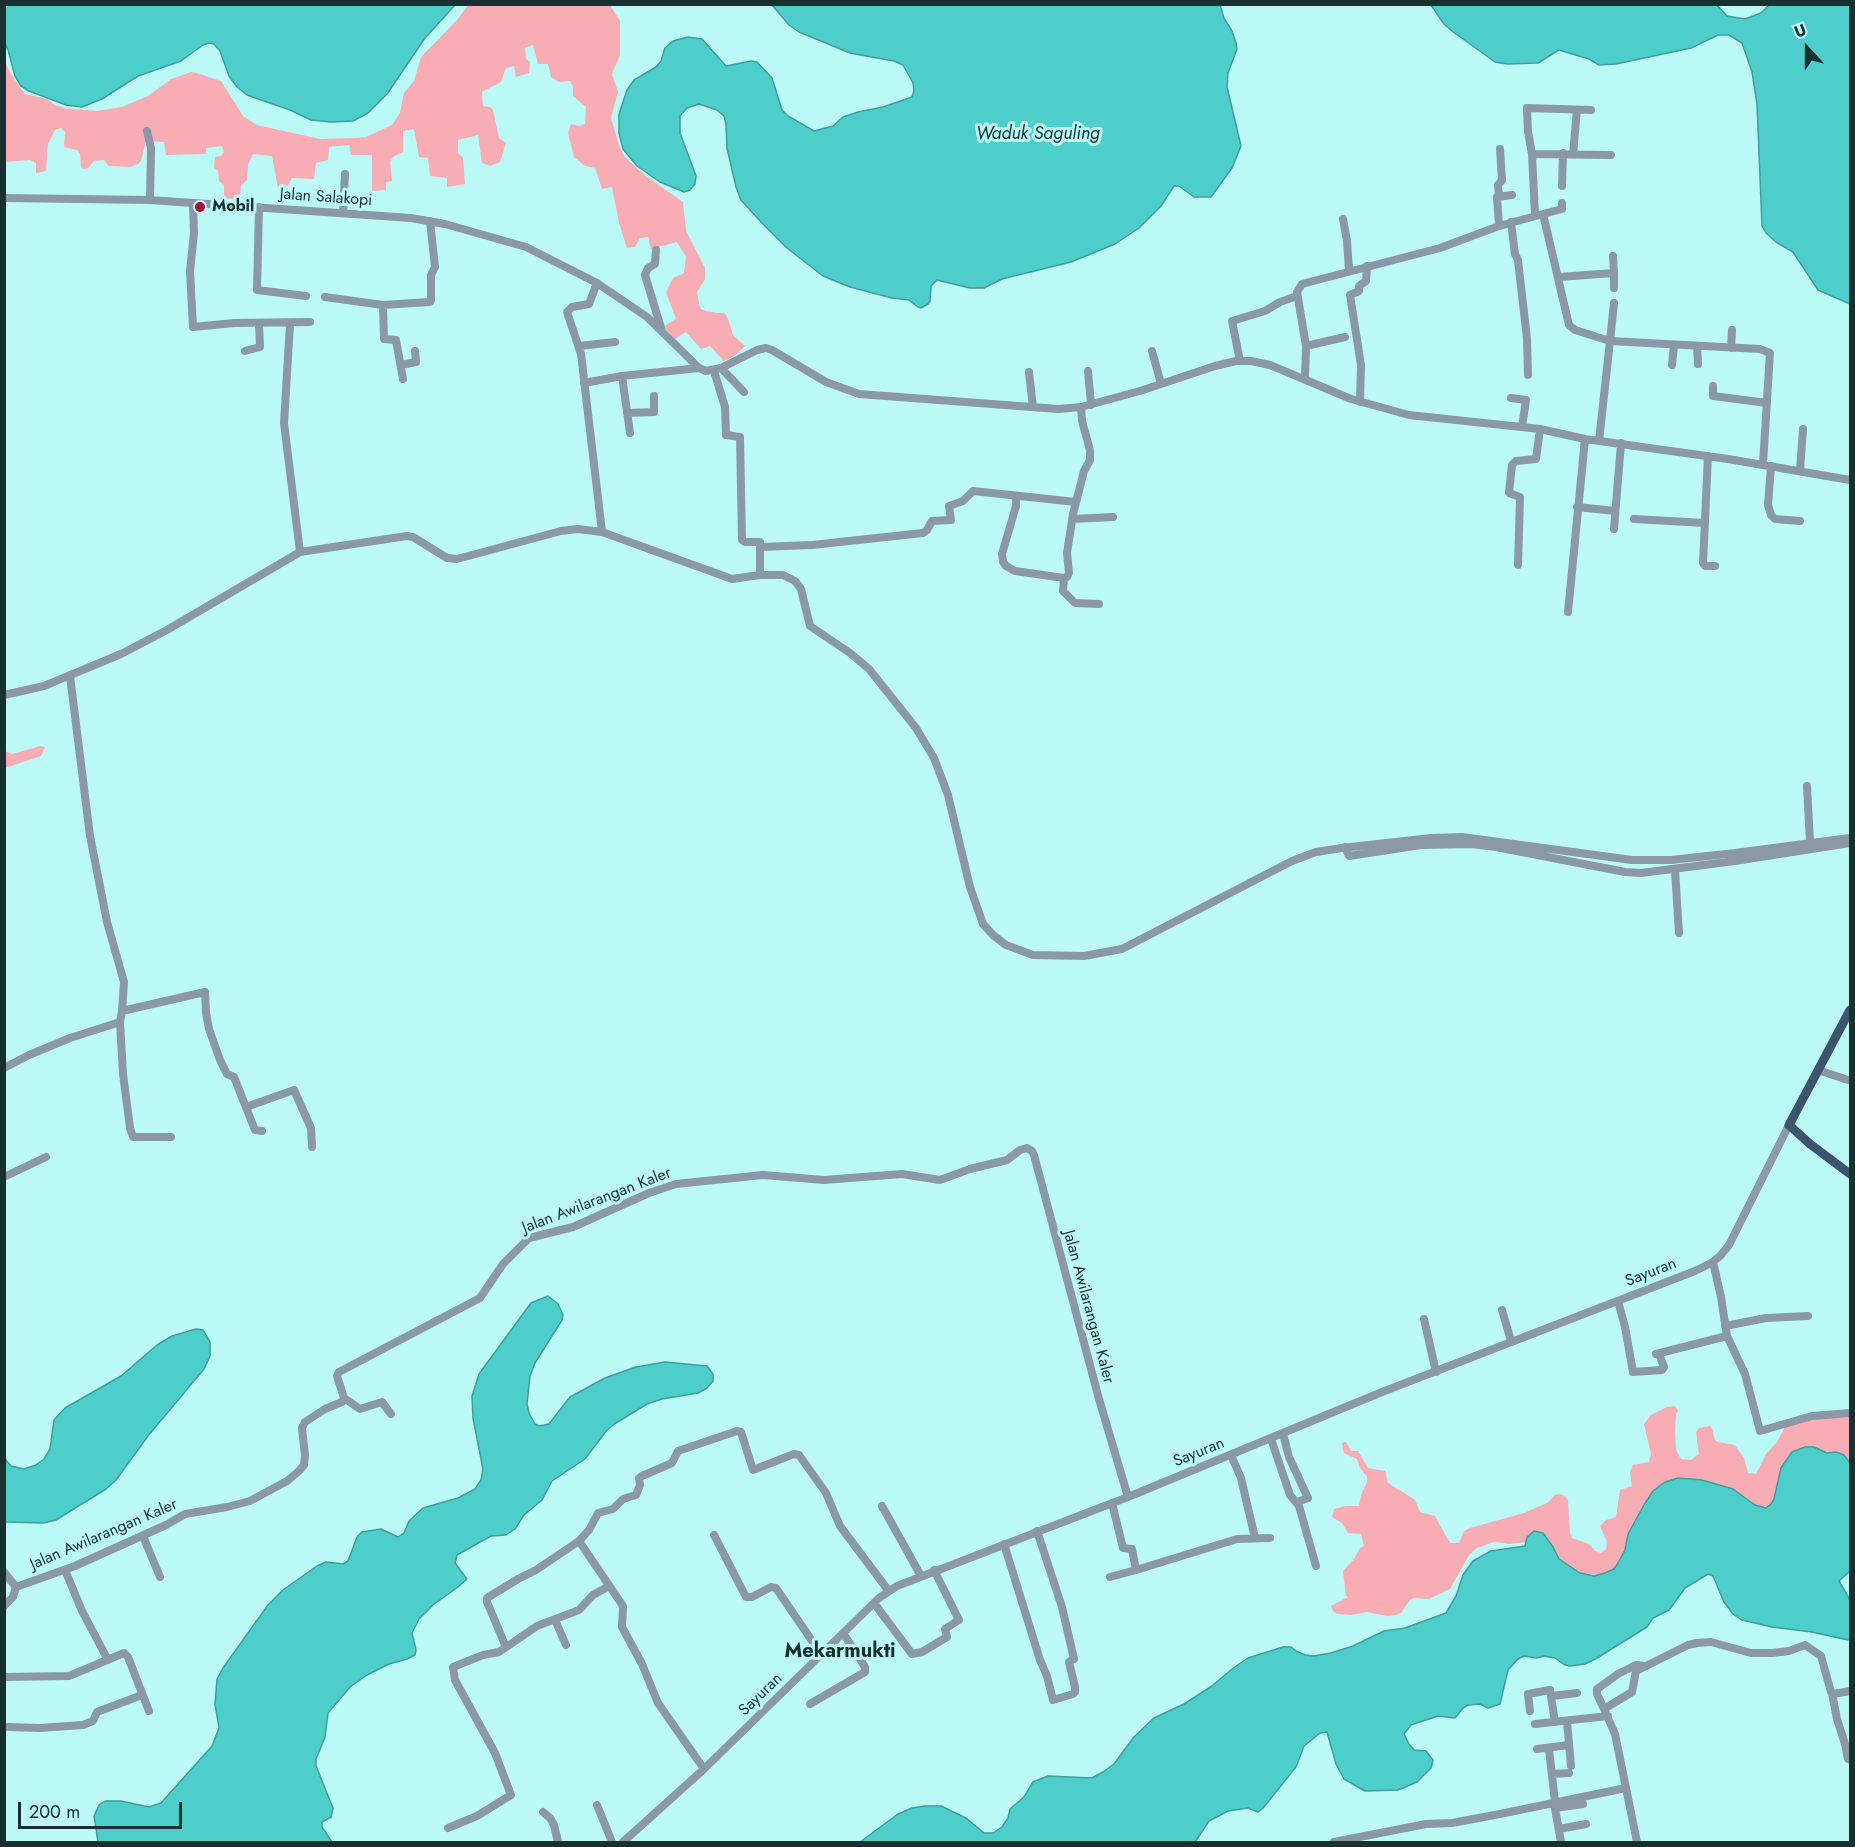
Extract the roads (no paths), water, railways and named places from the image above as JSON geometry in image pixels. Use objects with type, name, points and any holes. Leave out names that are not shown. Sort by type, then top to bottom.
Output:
[{"type":"main road","points":[[1849,1015],[1789,1125],[1810,1144],[1851,1174]]},
{"type":"street","points":[[1591,110],[1527,108],[1539,214],[1559,277],[1571,328],[1610,341],[1765,350],[1770,353],[1767,403],[1768,505],[1771,515],[1777,520],[1800,521]]},
{"type":"street","points":[[1573,154],[1577,110]]},
{"type":"street","points":[[147,131],[151,148],[150,200]]},
{"type":"street","points":[[1499,226],[1497,197],[1499,196],[1498,185],[1502,180],[1500,149]]},
{"type":"street","points":[[1562,186],[1563,153]]},
{"type":"street","points":[[1532,154],[1611,155]]},
{"type":"street","points":[[343,213],[345,174]]},
{"type":"street","points":[[1499,196],[1512,195]]},
{"type":"street","name":"Jalan Salakopi","points":[[4,198],[150,200],[430,221],[516,243],[597,283],[643,314],[699,368]]},
{"type":"street","points":[[193,203],[194,233],[190,271],[192,327],[310,322]]},
{"type":"street","points":[[1305,379],[1306,346],[1297,290],[1302,284],[1440,248],[1511,222],[1562,209],[1562,203]]},
{"type":"street","points":[[259,207],[257,290],[306,296]]},
{"type":"street","points":[[1343,219],[1349,270]]},
{"type":"street","points":[[325,297],[383,305],[429,303],[431,301],[430,276],[435,267],[430,221]]},
{"type":"street","points":[[1511,222],[1527,339],[1528,375]]},
{"type":"street","points":[[656,250],[655,264],[648,268],[645,274],[661,329]]},
{"type":"street","points":[[1613,256],[1614,288]]},
{"type":"street","points":[[1360,402],[1361,365],[1350,295],[1359,291],[1359,286],[1366,281],[1367,266]]},
{"type":"street","points":[[1559,277],[1614,273]]},
{"type":"street","points":[[597,283],[589,304],[572,307],[567,312],[579,346],[602,532]]},
{"type":"street","points":[[1240,361],[1232,321],[1265,311],[1280,302],[1298,296]]},
{"type":"street","points":[[1599,441],[1614,303]]},
{"type":"street","points":[[383,305],[384,339],[396,340],[404,379]]},
{"type":"street","points":[[245,351],[260,347],[259,324]]},
{"type":"street","points":[[290,324],[284,423],[300,552]]},
{"type":"street","points":[[1731,330],[1731,348]]},
{"type":"street","points":[[1306,346],[1345,337]]},
{"type":"street","points":[[579,346],[615,342]]},
{"type":"street","points":[[1672,365],[1674,345]]},
{"type":"street","points":[[1697,346],[1698,364]]},
{"type":"street","points":[[584,383],[622,376],[699,368],[718,369],[766,348],[826,382],[859,394],[1058,409],[1091,405],[1215,366],[1240,361],[1270,364],[1360,402],[1409,415],[1540,429],[1585,439],[1767,465],[1851,480]]},
{"type":"street","points":[[401,365],[416,363],[415,351]]},
{"type":"street","points":[[1152,351],[1161,384]]},
{"type":"street","points":[[718,369],[744,392]]},
{"type":"street","points":[[718,369],[725,407],[726,435],[740,437],[742,540],[759,542],[761,547],[760,575]]},
{"type":"street","points":[[1088,371],[1091,405]]},
{"type":"street","points":[[1029,372],[1033,407]]},
{"type":"street","points":[[622,376],[630,433]]},
{"type":"street","points":[[1713,386],[1713,396],[1767,403]]},
{"type":"street","points":[[627,413],[654,412],[654,396]]},
{"type":"street","points":[[1511,398],[1526,400],[1522,427]]},
{"type":"street","points":[[1016,496],[1016,506],[1002,554],[1003,562],[1015,571],[1068,577],[1067,553],[1072,519],[1084,469],[1090,460],[1081,407]]},
{"type":"street","points":[[1518,565],[1520,497],[1509,493],[1512,465],[1516,461],[1536,459],[1540,429]]},
{"type":"street","points":[[1800,471],[1803,429]]},
{"type":"street","points":[[1568,612],[1585,439]]},
{"type":"street","points":[[1614,529],[1621,443]]},
{"type":"street","points":[[1708,456],[1703,564],[1715,566]]},
{"type":"street","points":[[761,547],[812,545],[923,533],[932,521],[951,520],[950,506],[962,502],[971,492],[1076,502]]},
{"type":"street","points":[[1577,507],[1615,512]]},
{"type":"street","points":[[1072,519],[1113,517]]},
{"type":"street","points":[[1634,519],[1705,523]]},
{"type":"street","points":[[4,695],[37,688],[70,676],[148,641],[300,552],[407,536],[413,537],[447,558],[457,559],[567,530],[602,532],[732,579],[783,575],[795,581],[801,589],[810,626],[865,665],[916,728],[934,758],[945,784],[970,887],[980,916],[993,935],[1011,948],[1043,957],[1084,956],[1113,951],[1188,916],[1292,861],[1316,852],[1347,851],[1431,838],[1462,837],[1632,860],[1735,857]]},
{"type":"street","points":[[1064,578],[1064,594],[1076,603],[1099,604]]},
{"type":"street","points":[[70,676],[92,847],[107,922],[123,976],[120,1022],[123,1074],[130,1128],[133,1138],[171,1137]]},
{"type":"street","points":[[1807,786],[1810,842]]},
{"type":"street","points":[[1788,849],[1810,842],[1851,838]]},
{"type":"street","points":[[1347,851],[1354,855],[1421,845],[1472,844],[1625,872],[1649,873],[1788,849],[1851,843]]},
{"type":"street","points":[[1675,870],[1679,933]]},
{"type":"street","points":[[122,1011],[205,992],[209,1029],[220,1060],[226,1073],[234,1077],[255,1130],[262,1131]]},
{"type":"street","points":[[4,1068],[70,1038],[120,1022]]},
{"type":"street","points":[[1818,1070],[1848,1080]]},
{"type":"street","points":[[246,1107],[294,1090],[311,1128],[312,1147]]},
{"type":"street","name":"Sayuran","points":[[623,1842],[704,1769],[888,1590],[934,1570],[1128,1497],[1511,1341],[1695,1271],[1713,1262],[1729,1245],[1789,1125]]},
{"type":"street","name":"Jalan Awilarangan Kaler","points":[[4,1572],[16,1587],[65,1570],[143,1536],[184,1514],[250,1501],[287,1481],[304,1465],[302,1428],[305,1422],[325,1409],[342,1402],[344,1398],[337,1376],[339,1372],[480,1298],[503,1264],[529,1238],[573,1227],[663,1187],[676,1184],[763,1175],[824,1180],[902,1174],[940,1180],[970,1169],[1006,1160],[1027,1148],[1034,1155],[1099,1399],[1128,1497]]},
{"type":"street","points":[[4,1177],[46,1156]]},
{"type":"street","points":[[1713,1262],[1725,1326],[1744,1374],[1760,1431],[1812,1416],[1851,1413]]},
{"type":"street","points":[[1618,1300],[1633,1372],[1662,1370],[1664,1368],[1657,1354],[1728,1336]]},
{"type":"street","points":[[1502,1310],[1511,1341]]},
{"type":"street","points":[[1725,1326],[1766,1317],[1808,1316]]},
{"type":"street","points":[[1424,1319],[1436,1372]]},
{"type":"street","points":[[344,1398],[360,1409],[382,1402],[391,1414]]},
{"type":"street","points":[[506,1647],[487,1598],[536,1570],[579,1541],[589,1530],[598,1513],[613,1509],[622,1499],[636,1495],[640,1477],[672,1463],[678,1451],[737,1431],[741,1432],[753,1470],[794,1454],[799,1455],[826,1493],[840,1526],[888,1590]]},
{"type":"street","points":[[1283,1434],[1289,1457],[1308,1498],[1298,1502]]},
{"type":"street","points":[[1270,1439],[1290,1496],[1298,1502],[1316,1566]]},
{"type":"street","points":[[1231,1455],[1244,1489],[1255,1538]]},
{"type":"street","points":[[1112,1503],[1123,1548],[1132,1549],[1136,1570]]},
{"type":"street","points":[[882,1506],[921,1576]]},
{"type":"street","points":[[1004,1544],[1053,1700],[1073,1694],[1075,1686],[1069,1664],[1074,1659],[1073,1653],[1062,1607],[1037,1531]]},
{"type":"street","points":[[714,1535],[746,1597],[752,1597],[771,1587],[776,1588],[821,1654]]},
{"type":"street","points":[[143,1536],[160,1577]]},
{"type":"street","points":[[1110,1577],[1237,1539],[1270,1538]]},
{"type":"street","points":[[579,1541],[623,1606],[622,1627],[642,1664],[665,1716],[704,1769]]},
{"type":"street","points":[[65,1570],[87,1622],[108,1660]]},
{"type":"street","points":[[874,1603],[912,1654],[922,1652],[947,1637],[945,1629],[959,1620],[934,1570]]},
{"type":"street","points":[[448,1828],[477,1816],[510,1797],[495,1753],[455,1680],[452,1668],[483,1655],[495,1654],[537,1626],[579,1610],[593,1595],[609,1586]]},
{"type":"street","points":[[4,1606],[13,1597],[16,1587]]},
{"type":"street","points":[[555,1620],[566,1645]]},
{"type":"street","points":[[810,1704],[865,1672],[865,1667],[843,1633]]},
{"type":"street","points":[[1535,1724],[1567,1721],[1606,1713],[1630,1694],[1634,1673],[1688,1645],[1711,1642],[1751,1653],[1772,1653],[1789,1651],[1805,1644],[1821,1656],[1848,1759],[1851,1760]]},
{"type":"street","points":[[4,1677],[69,1676],[120,1654],[127,1654],[149,1711]]},
{"type":"street","points":[[1637,1842],[1615,1734],[1597,1694],[1597,1689],[1636,1665],[1647,1666]]},
{"type":"street","points":[[1530,1711],[1528,1694],[1550,1690],[1555,1722]]},
{"type":"street","points":[[1832,1693],[1851,1691]]},
{"type":"street","points":[[1552,1696],[1577,1693]]},
{"type":"street","points":[[8,1727],[40,1728],[83,1725],[93,1721],[97,1712],[142,1695]]},
{"type":"street","points":[[1552,1774],[1570,1770],[1567,1721]]},
{"type":"street","points":[[1537,1749],[1569,1745]]},
{"type":"street","points":[[1549,1749],[1561,1842]]},
{"type":"street","points":[[1334,1842],[1426,1824],[1452,1823],[1555,1804],[1626,1788]]},
{"type":"street","points":[[1555,1804],[1583,1804]]},
{"type":"street","points":[[597,1805],[612,1842]]},
{"type":"street","points":[[543,1812],[554,1825],[558,1842]]},
{"type":"street","points":[[1558,1829],[1586,1824]]},
{"type":"water","points":[[1716,4],[1727,16],[1745,19],[1761,13],[1769,5],[1850,5],[1850,304],[1818,290],[1793,252],[1776,242],[1762,226],[1757,104],[1752,72],[1742,43],[1729,35],[1718,35],[1691,48],[1616,64],[1599,65],[1589,59],[1559,50],[1538,63],[1507,64],[1495,62],[1452,31],[1444,24],[1431,5]]},
{"type":"water","points":[[4,5],[455,5],[425,38],[387,94],[368,113],[353,121],[331,122],[311,120],[247,95],[229,76],[220,51],[214,44],[209,43],[181,61],[138,76],[102,99],[82,107],[66,105],[21,86],[15,76],[5,43]]},
{"type":"water","name":"Waduk Saguling","points":[[772,5],[1220,5],[1224,18],[1232,31],[1237,49],[1228,73],[1227,87],[1241,146],[1232,168],[1211,197],[1194,197],[1179,186],[1174,186],[1161,206],[1139,228],[1115,244],[1071,262],[1002,279],[984,288],[970,288],[937,280],[931,286],[930,301],[921,308],[909,300],[850,287],[823,276],[787,248],[741,200],[727,148],[724,116],[717,110],[699,104],[687,108],[680,116],[680,133],[696,176],[695,184],[690,190],[684,192],[660,182],[637,166],[623,149],[619,133],[619,114],[627,90],[634,80],[656,67],[661,61],[665,48],[673,41],[688,37],[702,39],[726,66],[757,62],[772,78],[782,110],[814,131],[833,126],[843,117],[912,97],[913,83],[903,65],[894,61],[850,53],[799,32],[789,25]]},
{"type":"water","points":[[548,1296],[558,1304],[563,1315],[530,1376],[527,1404],[535,1424],[539,1426],[549,1424],[570,1397],[605,1378],[636,1367],[665,1362],[707,1366],[713,1374],[713,1381],[698,1393],[647,1404],[616,1423],[607,1430],[585,1459],[552,1481],[542,1500],[524,1515],[515,1529],[506,1535],[491,1536],[457,1555],[455,1563],[467,1579],[419,1619],[412,1633],[415,1655],[367,1675],[350,1687],[328,1713],[325,1737],[316,1759],[316,1766],[333,1808],[331,1817],[322,1822],[322,1827],[332,1842],[98,1842],[94,1816],[99,1805],[105,1801],[121,1801],[149,1807],[161,1803],[212,1746],[219,1728],[215,1704],[217,1679],[268,1605],[283,1590],[317,1566],[326,1562],[343,1564],[348,1561],[357,1537],[362,1532],[381,1529],[398,1537],[404,1533],[409,1521],[423,1508],[458,1498],[475,1489],[481,1480],[483,1469],[473,1418],[472,1396],[479,1374],[531,1303]]},
{"type":"water","points":[[196,1329],[203,1330],[210,1342],[210,1356],[204,1369],[148,1436],[116,1480],[106,1489],[56,1520],[43,1523],[5,1522],[5,1459],[11,1466],[24,1469],[36,1465],[44,1459],[50,1449],[54,1420],[65,1408],[121,1376],[157,1345],[172,1336]]},
{"type":"water","points":[[1805,1447],[1814,1447],[1827,1453],[1836,1452],[1844,1455],[1850,1463],[1850,1571],[1839,1581],[1850,1600],[1850,1638],[1848,1640],[1742,1620],[1733,1614],[1724,1602],[1713,1576],[1708,1574],[1685,1588],[1669,1610],[1653,1618],[1647,1627],[1597,1658],[1585,1664],[1570,1666],[1555,1658],[1524,1656],[1508,1670],[1500,1704],[1488,1708],[1480,1704],[1468,1705],[1455,1718],[1438,1716],[1411,1725],[1404,1734],[1409,1744],[1414,1750],[1426,1751],[1433,1760],[1431,1768],[1417,1782],[1398,1790],[1365,1791],[1344,1779],[1336,1764],[1327,1732],[1320,1733],[1304,1746],[1296,1767],[1263,1808],[1258,1812],[1248,1808],[1228,1811],[1209,1821],[1195,1842],[860,1842],[898,1814],[925,1806],[941,1806],[966,1818],[984,1833],[993,1833],[1002,1827],[1008,1818],[1010,1809],[1024,1797],[1033,1782],[1048,1776],[1092,1778],[1103,1772],[1114,1764],[1134,1737],[1154,1718],[1184,1704],[1248,1658],[1283,1647],[1291,1647],[1305,1655],[1331,1653],[1353,1646],[1384,1631],[1405,1628],[1446,1613],[1456,1596],[1463,1575],[1473,1561],[1491,1551],[1525,1546],[1527,1537],[1534,1531],[1543,1533],[1559,1559],[1580,1573],[1594,1576],[1605,1573],[1614,1569],[1618,1563],[1625,1550],[1628,1534],[1644,1505],[1653,1491],[1665,1482],[1678,1478],[1702,1480],[1733,1489],[1755,1505],[1766,1508],[1774,1499],[1781,1468],[1792,1452]]},
{"type":"place","name":"Mobil","points":[[200,207]]},
{"type":"district","name":"Mekarmukti","points":[[840,1652]]}]
